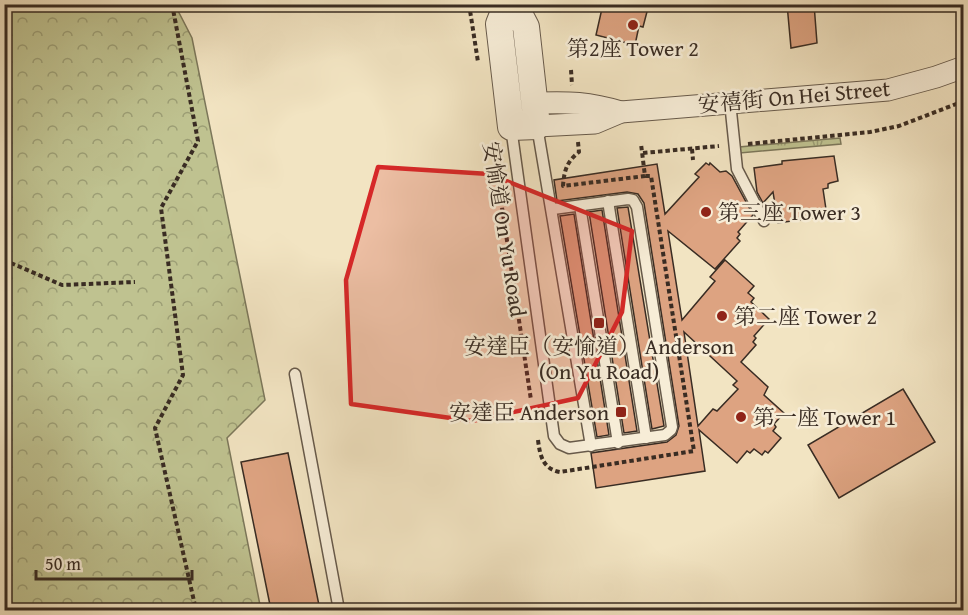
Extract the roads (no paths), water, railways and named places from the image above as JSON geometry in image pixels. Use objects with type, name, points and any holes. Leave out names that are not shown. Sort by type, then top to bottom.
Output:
[{"type":"street","points":[[507,4],[499,24],[504,123],[538,124],[526,27],[514,4]]},
{"type":"street","name":"安禧街 On Hei Street","points":[[538,124],[584,103],[621,112],[888,90],[928,80],[963,67]]},
{"type":"lane","points":[[730,102],[737,169],[764,221]]},
{"type":"lane","points":[[504,123],[554,436],[560,444],[566,447],[618,443],[664,435],[672,427],[637,207],[633,200],[628,199],[553,209]]},
{"type":"lane","points":[[538,124],[591,446]]},
{"type":"lane","points":[[608,201],[646,438]]},
{"type":"lane","points":[[580,206],[618,443]]},
{"type":"lane","points":[[295,375],[339,610]]},
{"type":"place","name":"第2座 Tower 2","points":[[633,25]]},
{"type":"place","name":"第三座 Tower 3","points":[[706,212]]},
{"type":"place","name":"第二座 Tower 2","points":[[722,316]]},
{"type":"place","name":"安達臣（安愉道） Anderson (On Yu Road)","points":[[599,323]]},
{"type":"place","name":"安達臣 Anderson","points":[[621,412]]},
{"type":"place","name":"第一座 Tower 1","points":[[741,417]]}]
